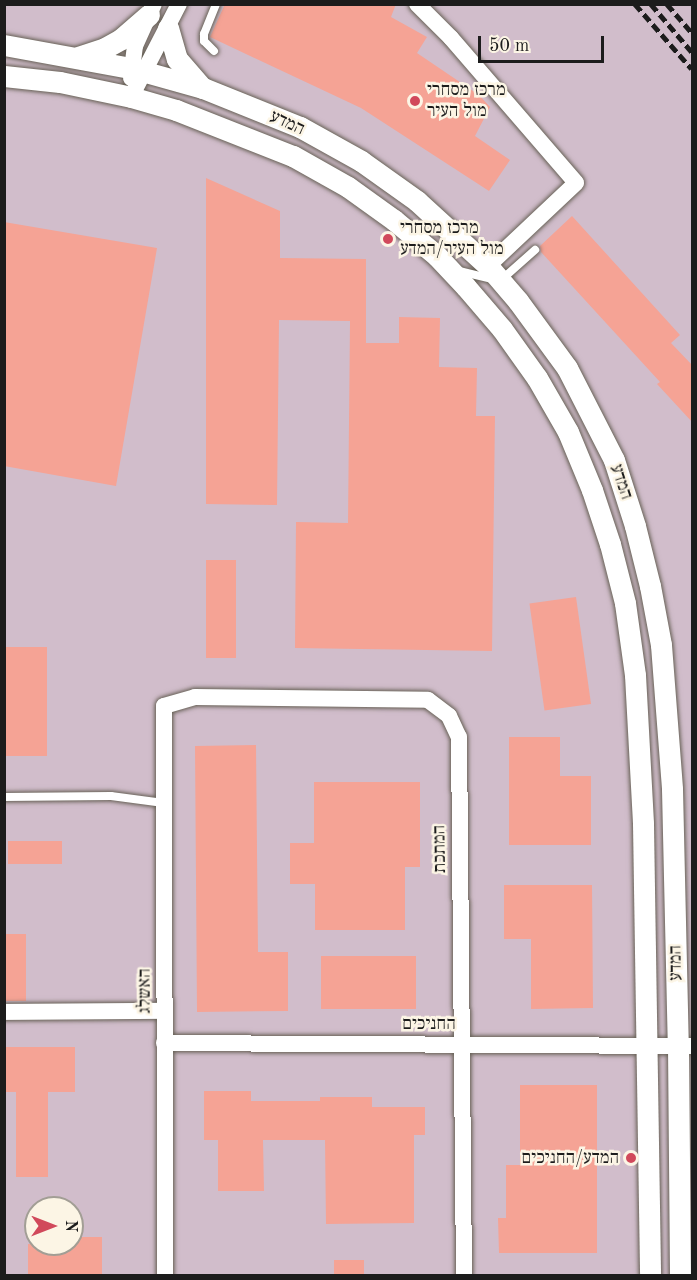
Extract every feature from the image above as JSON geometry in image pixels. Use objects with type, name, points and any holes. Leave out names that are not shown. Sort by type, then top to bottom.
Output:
[{"type":"street","points":[[131,97],[138,70],[168,28],[180,4]]},
{"type":"street","points":[[417,4],[451,38],[576,183],[494,274]]},
{"type":"street","points":[[138,70],[135,46],[152,10]]},
{"type":"street","points":[[78,57],[105,48],[121,39],[152,10]]},
{"type":"street","points":[[168,28],[177,59],[203,88]]},
{"type":"street","name":"המדע","points":[[4,45],[78,57],[138,70],[203,88],[300,127],[361,161],[417,201],[494,274],[567,368],[614,460],[635,526],[650,586],[661,645],[669,734],[685,1046],[680,1275]]},
{"type":"street","name":"המדע","points":[[4,75],[60,82],[131,97],[226,128],[293,156],[348,187],[394,220],[448,268],[502,329],[537,378],[568,432],[592,490],[610,544],[625,603],[635,675],[643,824],[651,1275]]},
{"type":"street","name":"המתכת","points":[[164,706],[195,697],[428,700],[449,716],[459,738],[464,1275]]},
{"type":"street","name":"האשלג","points":[[164,706],[165,1275]]},
{"type":"street","points":[[4,1012],[164,1011]]},
{"type":"street","name":"החניכים","points":[[164,1043],[685,1046]]},
{"type":"lane","points":[[214,51],[204,41],[204,34],[216,4]]},
{"type":"lane","points":[[448,268],[494,274],[535,250]]},
{"type":"lane","points":[[4,796],[111,796],[164,803]]},
{"type":"shaded area","points":[[5,5],[692,5],[692,1275],[5,1276]]},
{"type":"building","name":"מרכז מסחרי מול העיר","points":[[225,4],[396,4],[391,17],[427,37],[417,53],[479,95],[490,107],[475,136],[510,160],[489,191],[361,108],[210,37]]},
{"type":"building","points":[[206,178],[280,211],[280,258],[366,259],[366,343],[399,343],[399,317],[440,318],[439,367],[477,368],[476,416],[495,416],[492,651],[295,648],[296,522],[348,523],[350,321],[279,320],[277,505],[206,504]]},
{"type":"building","points":[[572,216],[680,335],[671,343],[693,366],[693,423],[657,384],[660,382],[541,252],[540,246]]},
{"type":"building","points":[[4,222],[157,248],[116,486],[4,466]]},
{"type":"building","points":[[206,560],[236,560],[236,658],[206,658]]},
{"type":"building","points":[[576,597],[591,704],[544,710],[529,604]]},
{"type":"building","points":[[4,647],[47,647],[47,756],[4,756]]},
{"type":"building","points":[[509,737],[560,737],[560,776],[591,776],[591,845],[509,845]]},
{"type":"building","points":[[256,745],[258,952],[288,952],[288,1011],[197,1012],[195,746]]},
{"type":"building","points":[[314,782],[420,782],[420,867],[405,867],[405,930],[315,930],[315,884],[290,884],[290,843],[314,843]]},
{"type":"building","points":[[8,841],[62,841],[62,864],[8,864]]},
{"type":"building","points":[[504,885],[592,885],[593,1008],[531,1009],[531,939],[504,939]]},
{"type":"building","points":[[4,934],[26,934],[26,1001],[4,1001]]},
{"type":"building","points":[[321,956],[416,956],[416,1009],[321,1009]]},
{"type":"building","points":[[4,1047],[75,1047],[75,1092],[48,1092],[48,1177],[16,1177],[16,1092],[4,1092]]},
{"type":"building","points":[[520,1085],[597,1085],[597,1253],[499,1253],[498,1218],[506,1218],[506,1165],[520,1165]]},
{"type":"building","points":[[204,1091],[251,1091],[251,1101],[320,1101],[320,1097],[372,1097],[372,1107],[425,1107],[425,1135],[414,1135],[414,1223],[326,1224],[325,1140],[263,1140],[264,1191],[218,1191],[218,1140],[204,1140]]},
{"type":"building","points":[[84,1237],[102,1237],[102,1275],[28,1275],[28,1256],[84,1256]]},
{"type":"building","points":[[334,1260],[364,1260],[364,1275],[334,1275]]},
{"type":"railway","points":[[635,4],[692,69]]},
{"type":"railway","points":[[651,4],[692,52]]},
{"type":"railway","points":[[667,4],[692,33]]},
{"type":"place","name":"מרכז מסחרי מול העיר","points":[[415,101]]},
{"type":"place","name":"מרכז מסחרי מול העיר/המדע","points":[[388,239]]},
{"type":"place","name":"המדע/החניכים","points":[[631,1158]]}]
